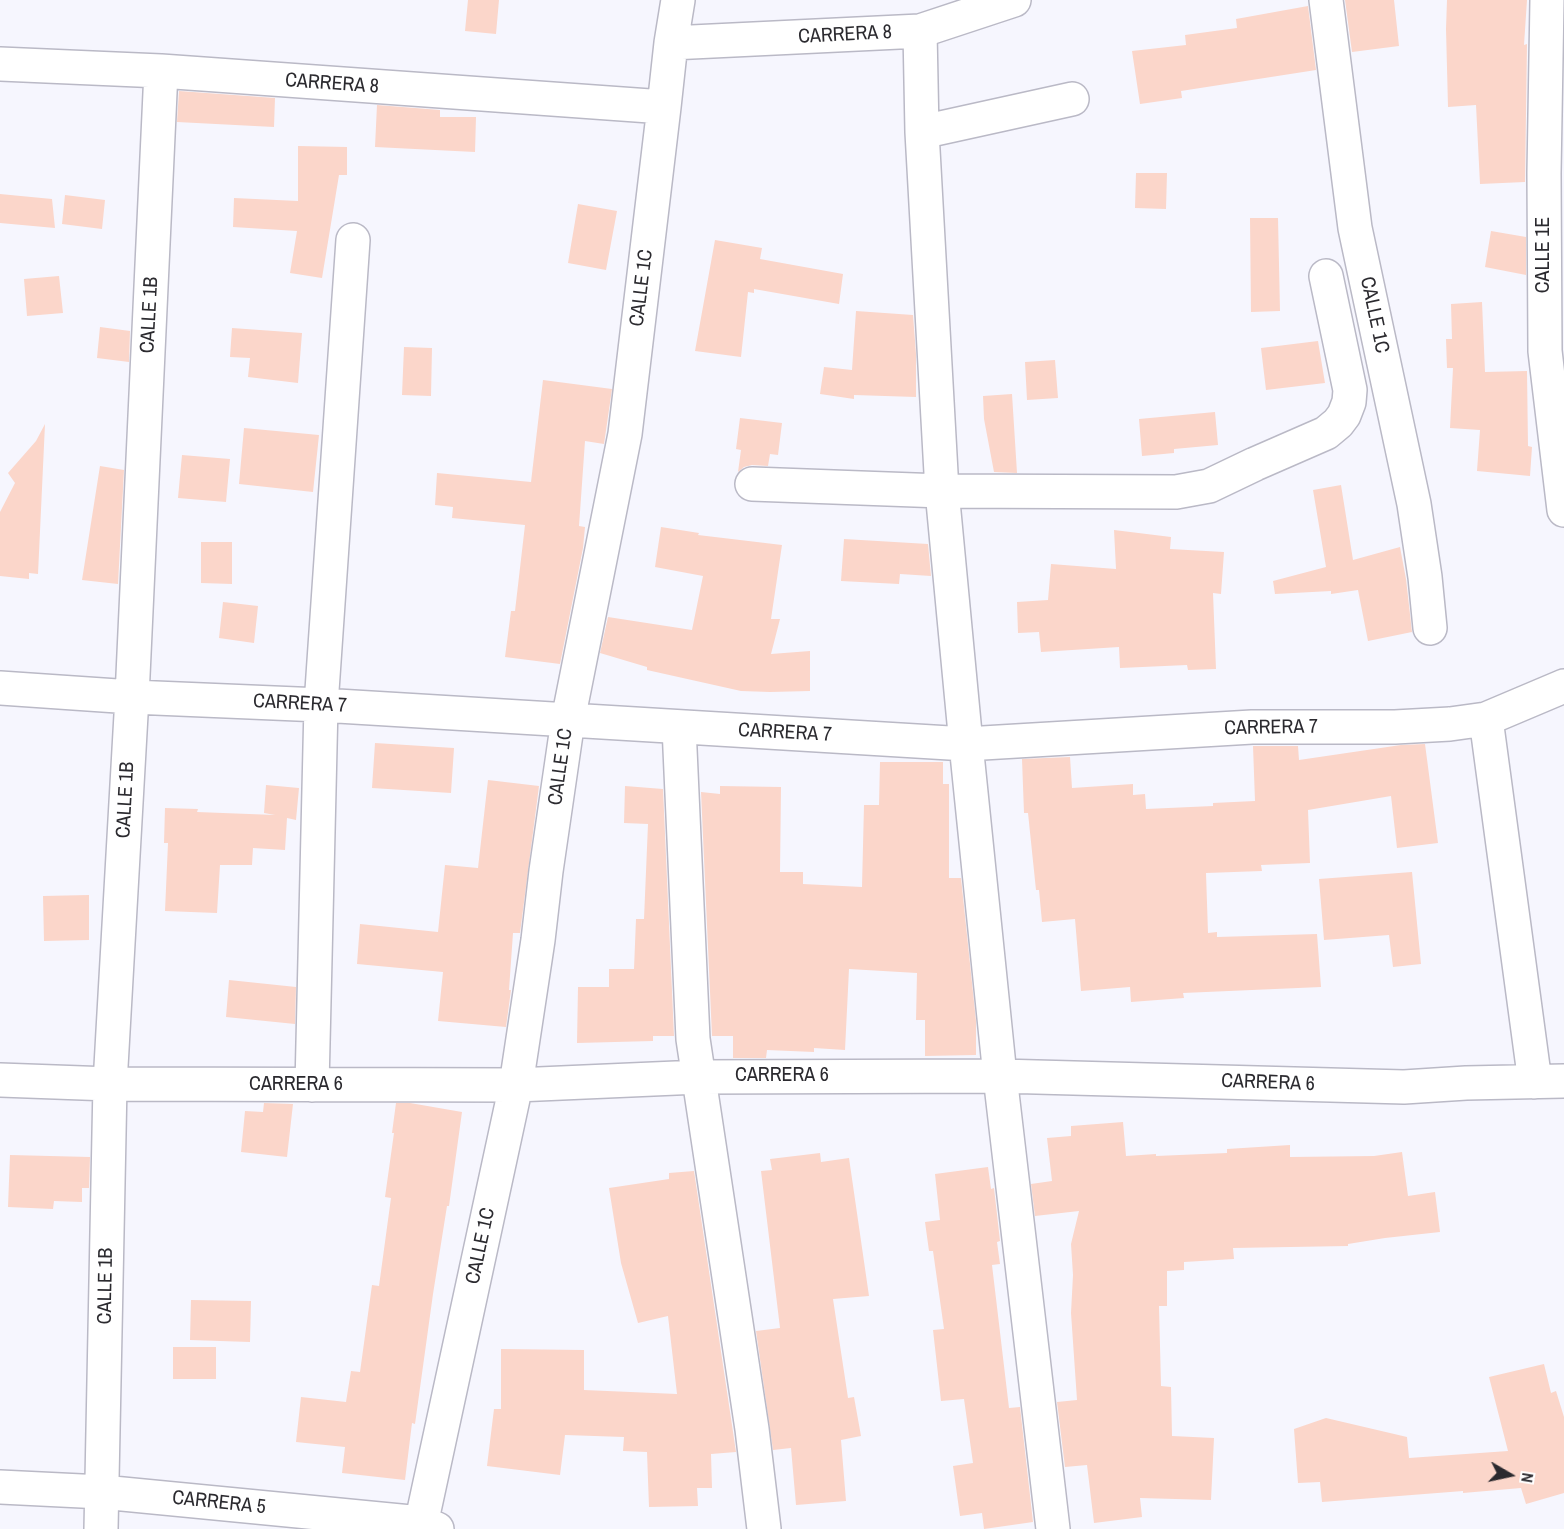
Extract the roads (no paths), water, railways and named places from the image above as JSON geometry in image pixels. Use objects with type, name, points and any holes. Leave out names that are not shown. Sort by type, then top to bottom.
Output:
[{"type":"street","name":"CALLE 1C","points":[[426,1527],[516,1085],[568,720],[624,434],[678,0]]},
{"type":"street","name":"CALLE 1C","points":[[1326,0],[1355,228],[1414,504],[1430,628]]},
{"type":"street","name":"CALLE 1E","points":[[1547,0],[1544,173],[1545,351],[1564,510]]},
{"type":"street","name":"CARRERA 8","points":[[671,43],[920,31],[999,2]]},
{"type":"street","points":[[920,31],[922,132],[942,491],[1000,1076],[1053,1529]]},
{"type":"street","name":"CARRERA 8","points":[[0,64],[161,71],[664,107]]},
{"type":"street","name":"CALLE 1B","points":[[101,1529],[110,1084],[132,697],[161,71]]},
{"type":"street","points":[[922,132],[1072,99]]},
{"type":"street","points":[[312,1085],[321,705],[353,240]]},
{"type":"street","points":[[752,484],[942,491],[1176,492],[1209,486],[1326,433],[1338,423],[1344,414],[1350,390],[1326,276]]},
{"type":"street","name":"CARRERA 7","points":[[0,688],[966,744],[1252,727],[1395,727],[1450,724],[1486,719],[1564,686]]},
{"type":"street","points":[[1486,719],[1550,1082]]},
{"type":"street","points":[[679,727],[693,1025],[752,1429],[764,1529]]},
{"type":"street","name":"CARRERA 6","points":[[0,1080],[110,1084],[516,1085],[699,1077],[1000,1076],[1417,1087],[1466,1083],[1550,1082]]},
{"type":"street","name":"CARRERA 5","points":[[0,1487],[102,1492],[426,1527]]}]
